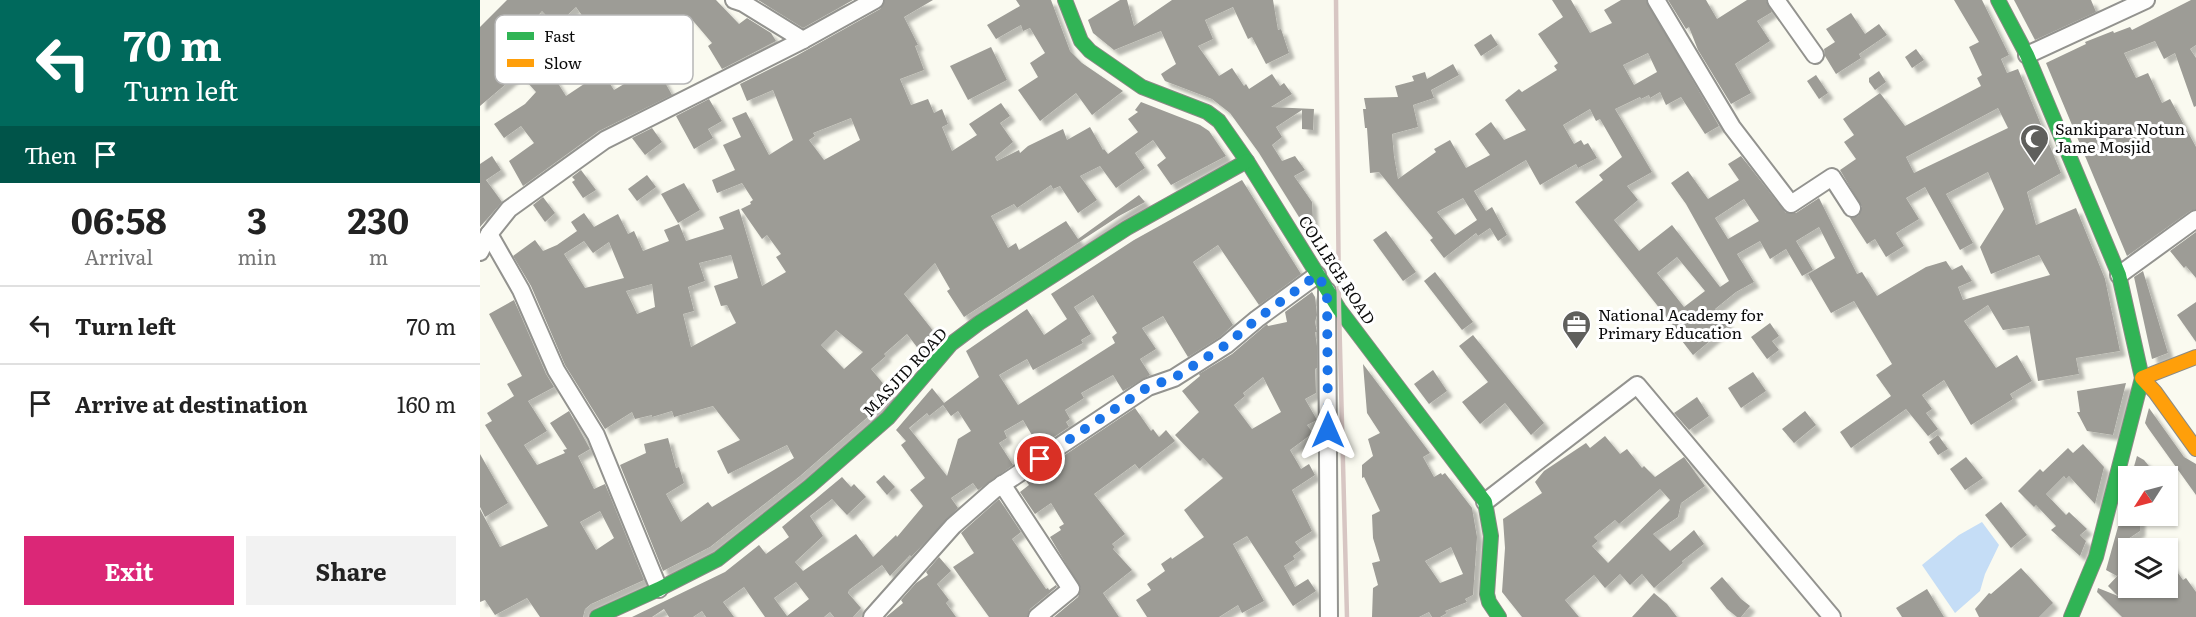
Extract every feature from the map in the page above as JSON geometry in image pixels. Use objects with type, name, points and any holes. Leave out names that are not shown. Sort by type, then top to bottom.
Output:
[{"type":"street","points":[[734,0],[743,3],[803,40]]},
{"type":"street","points":[[480,252],[489,234],[509,209],[605,140],[803,40],[876,0]]},
{"type":"street","name":"COLLEGE ROAD","points":[[1065,0],[1081,41],[1090,51],[1142,87],[1215,117],[1247,161],[1339,309],[1485,502],[1491,519],[1493,539],[1487,594],[1489,602],[1499,617]]},
{"type":"street","points":[[1656,0],[1732,127],[1791,204],[1832,177],[1852,208]]},
{"type":"street","points":[[1776,0],[1815,55]]},
{"type":"street","points":[[1998,0],[2027,55],[2119,275],[2142,378],[2096,557],[2071,617]]},
{"type":"street","points":[[2027,55],[2146,0]]},
{"type":"street","name":"MASJID ROAD","points":[[597,617],[718,559],[809,487],[888,418],[951,344],[979,323],[1127,228],[1247,161]]},
{"type":"street","points":[[2119,275],[2196,219]]},
{"type":"street","points":[[489,234],[520,290],[556,370],[596,435],[659,589]]},
{"type":"street","points":[[872,617],[953,526],[1002,484],[1148,387],[1174,378],[1226,345],[1317,275]]},
{"type":"street","points":[[1327,290],[1329,617]]},
{"type":"street","points":[[2142,378],[2196,357]]},
{"type":"street","points":[[2142,378],[2155,392],[2196,449]]},
{"type":"street","points":[[1485,502],[1637,385],[1832,617]]},
{"type":"street","points":[[1002,484],[1071,589],[1036,617]]},
{"type":"water","points":[[1982,522],[1999,545],[1985,574],[1980,591],[1955,613],[1922,565],[1959,535]]},
{"type":"building","points":[[507,0],[716,0],[739,24],[747,18],[771,33],[776,41],[722,69],[708,46],[712,43],[693,21],[693,15],[582,15],[576,7],[568,15],[546,15],[542,11],[539,15],[495,15],[495,84],[506,84],[480,106],[480,27]]},
{"type":"building","points":[[758,0],[853,0],[803,28]]},
{"type":"building","points":[[885,0],[933,0],[904,17],[918,45],[915,46],[924,70],[900,79],[911,105],[928,99],[934,113],[942,109],[948,124],[942,127],[952,151],[977,135],[969,124],[1001,103],[1010,116],[1000,123],[1013,142],[995,157],[997,161],[1019,150],[1020,153],[1028,146],[1063,129],[1067,140],[1090,127],[1103,150],[1108,154],[1138,132],[1128,119],[1138,112],[1135,110],[1141,102],[1200,125],[1209,131],[1226,156],[1171,185],[1157,165],[1166,158],[1153,140],[1135,153],[1145,168],[1116,188],[1100,166],[1080,176],[1097,200],[1078,213],[1060,186],[1053,189],[1051,185],[1017,208],[1014,204],[991,216],[1008,248],[1016,243],[1019,250],[1066,221],[1078,239],[1139,195],[1145,202],[1119,216],[964,317],[947,291],[950,289],[935,263],[904,294],[938,337],[923,355],[907,334],[871,369],[891,393],[878,408],[800,476],[710,547],[663,571],[620,465],[646,453],[644,444],[668,438],[676,468],[679,467],[684,483],[666,494],[681,522],[708,502],[712,507],[794,458],[787,445],[728,474],[717,451],[740,440],[713,406],[674,417],[672,411],[635,419],[632,412],[605,429],[565,365],[531,286],[513,256],[535,240],[543,251],[557,245],[577,231],[571,222],[584,213],[594,227],[618,214],[628,234],[634,231],[643,251],[669,241],[664,230],[679,224],[686,241],[724,229],[719,217],[739,209],[762,286],[786,272],[776,257],[781,254],[767,235],[762,239],[741,209],[751,204],[753,200],[742,183],[717,193],[712,180],[735,170],[723,145],[741,137],[732,118],[746,112],[769,155],[793,140],[773,90],[747,101],[740,84],[880,9]],"holes":[[[851,118],[860,140],[824,160],[809,140],[815,136],[813,133]],[[584,241],[593,253],[609,242],[624,278],[585,288],[564,254]],[[731,255],[738,278],[714,286],[721,306],[727,305],[736,323],[691,347],[683,314],[694,311],[688,287],[705,281],[699,263]],[[652,284],[655,307],[637,314],[626,291]],[[836,330],[863,352],[844,369],[821,345]]]},
{"type":"building","points":[[1016,0],[1051,0],[1070,51],[1082,63],[1123,91],[1092,115],[1076,93],[1040,121],[1018,90],[1038,77],[1030,63],[1045,53],[1030,28],[1023,31],[1021,25],[996,39],[987,25],[1020,6]]},
{"type":"building","points":[[1120,0],[1127,0],[1134,26],[1172,0],[1273,0],[1278,30],[1281,29],[1289,53],[1266,64],[1252,37],[1248,39],[1233,7],[1205,20],[1213,39],[1198,46],[1219,76],[1232,68],[1244,86],[1246,84],[1249,89],[1272,74],[1280,86],[1284,83],[1292,94],[1271,107],[1314,109],[1313,130],[1302,129],[1302,110],[1276,127],[1282,137],[1272,145],[1282,161],[1295,156],[1305,170],[1294,176],[1312,202],[1314,241],[1259,153],[1230,113],[1212,99],[1165,81],[1161,74],[1176,64],[1161,31],[1114,50],[1093,33],[1088,20]]},
{"type":"building","points":[[1552,0],[1571,0],[1590,33],[1612,23],[1604,10],[1621,0],[1646,0],[1719,126],[1705,134],[1681,97],[1666,105],[1660,92],[1650,98],[1649,95],[1641,99],[1640,97],[1615,109],[1652,172],[1627,186],[1638,200],[1614,220],[1639,251],[1672,225],[1720,287],[1729,281],[1686,204],[1671,183],[1688,171],[1708,199],[1739,180],[1728,164],[1741,156],[1786,213],[1796,213],[1819,198],[1857,274],[1862,272],[1877,296],[1926,267],[1946,261],[1952,270],[1962,265],[1972,281],[1958,287],[1963,300],[2050,275],[2039,255],[1991,274],[1980,247],[2004,209],[1988,172],[1946,194],[1973,243],[1960,250],[1925,187],[1906,198],[1919,219],[1896,233],[1904,246],[1886,257],[1875,239],[1867,244],[1850,218],[1858,216],[1862,207],[1840,170],[1856,159],[1844,142],[1854,135],[1843,119],[1880,93],[1905,126],[1981,86],[1977,78],[1982,75],[1969,47],[1979,42],[1954,0],[1982,0],[2009,55],[2001,59],[2007,73],[2018,69],[2061,173],[2027,192],[2036,225],[2076,208],[2105,279],[2120,351],[2076,358],[2079,374],[2038,381],[2029,326],[2003,330],[1988,305],[1964,321],[1996,368],[2017,355],[2032,381],[2010,394],[2013,399],[1971,425],[1944,380],[1922,395],[1932,409],[1926,413],[1938,429],[1928,436],[1906,409],[1851,448],[1840,432],[1891,396],[1876,375],[1892,364],[1854,301],[1831,313],[1808,274],[1835,258],[1819,227],[1796,241],[1813,270],[1802,276],[1786,249],[1770,259],[1760,241],[1737,254],[1754,282],[1736,292],[1715,309],[1729,325],[1693,355],[1682,341],[1684,339],[1575,202],[1603,180],[1599,175],[1622,157],[1600,119],[1596,121],[1590,109],[1563,125],[1574,144],[1581,140],[1584,145],[1588,143],[1597,158],[1578,168],[1576,164],[1540,185],[1526,160],[1474,191],[1486,211],[1492,207],[1507,235],[1498,241],[1490,228],[1478,236],[1476,233],[1444,258],[1430,240],[1433,238],[1379,172],[1370,173],[1367,128],[1365,128],[1363,109],[1366,109],[1364,98],[1398,97],[1395,86],[1414,81],[1412,76],[1425,72],[1427,79],[1453,64],[1459,75],[1431,90],[1434,98],[1413,105],[1418,127],[1392,134],[1394,156],[1398,179],[1436,152],[1434,149],[1450,140],[1466,168],[1490,155],[1475,134],[1491,122],[1504,140],[1526,130],[1505,100],[1519,89],[1522,92],[1557,70],[1554,66],[1558,63],[1538,34],[1563,17]],"holes":[[[1648,53],[1657,72],[1634,85],[1623,65]],[[1998,108],[2008,128],[1914,173],[1906,157]],[[1463,198],[1477,220],[1455,235],[1437,212]],[[1744,199],[1759,221],[1728,239],[1715,218]],[[1677,257],[1705,291],[1684,307],[1657,273]]]},
{"type":"building","points":[[1668,0],[1706,0],[1717,19],[1747,0],[1766,0],[1772,12],[1757,21],[1770,41],[1735,64],[1751,93],[1731,104],[1698,50],[1689,27],[1686,29]]},
{"type":"building","points":[[2014,0],[2091,0],[2096,12],[2035,40]]},
{"type":"building","points":[[2191,0],[2196,0],[2196,45],[2190,49],[2196,58],[2196,106],[2194,107],[2175,53],[2164,59],[2155,41],[2124,53],[2136,78],[2148,73],[2162,103],[2170,99],[2196,147],[2196,209],[2127,256],[2046,63],[2086,44],[2085,42],[2113,31],[2114,33],[2130,27],[2132,30]]},
{"type":"building","points":[[1851,13],[1865,34],[1879,24],[1887,35],[1859,54],[1861,58],[1836,74],[1825,56],[1824,49],[1835,42],[1826,29]]},
{"type":"building","points":[[1491,34],[1498,45],[1481,56],[1474,45]]},
{"type":"building","points":[[991,47],[1007,80],[968,100],[950,66]]},
{"type":"building","points":[[1916,49],[1924,60],[1912,68],[1905,57]]},
{"type":"building","points":[[1879,71],[1886,82],[1875,90],[1869,78]]},
{"type":"building","points":[[1816,75],[1828,93],[1819,99],[1807,81]]},
{"type":"building","points":[[529,84],[558,84],[566,96],[584,84],[610,84],[614,90],[624,84],[666,84],[672,95],[599,131],[523,186],[509,161],[534,143],[521,126],[504,138],[494,124],[525,104],[536,92]]},
{"type":"building","points":[[709,99],[722,121],[708,129],[713,138],[694,149],[676,116]]},
{"type":"building","points":[[652,128],[662,142],[645,155],[632,138]]},
{"type":"building","points":[[492,156],[501,170],[486,180],[502,202],[480,227],[480,164]]},
{"type":"building","points":[[581,170],[596,190],[583,198],[572,182],[575,180],[572,177]]},
{"type":"building","points":[[647,175],[656,187],[637,201],[628,189]]},
{"type":"building","points":[[1242,180],[1301,274],[1259,305],[1218,245],[1193,262],[1233,325],[1220,337],[1188,357],[1163,316],[1142,328],[1156,349],[1140,359],[1150,375],[1123,391],[1113,375],[1081,393],[1084,398],[1065,410],[1070,419],[1066,422],[1069,427],[1039,447],[1023,420],[1004,431],[1007,438],[999,443],[1013,465],[978,490],[973,483],[951,498],[958,508],[890,576],[882,565],[849,590],[848,593],[861,608],[853,617],[834,617],[830,612],[824,617],[765,617],[744,587],[723,602],[734,617],[706,617],[702,611],[693,617],[669,617],[664,609],[652,617],[632,617],[725,572],[759,545],[766,554],[789,537],[782,527],[842,477],[851,487],[854,484],[866,497],[847,515],[832,499],[810,516],[823,536],[795,562],[803,571],[856,534],[873,557],[896,535],[897,537],[923,506],[910,490],[925,478],[901,445],[906,441],[896,430],[932,388],[944,403],[979,377],[966,351],[1027,309],[1044,335],[1067,319],[1051,294],[1134,240]],"holes":[[[1093,295],[1117,333],[1112,337],[1115,343],[1018,405],[999,375],[1027,359],[1033,370],[1083,343],[1081,340],[1091,334],[1074,307]],[[943,405],[951,416],[958,411],[971,431],[958,439],[947,476],[909,428],[927,413],[929,416]],[[796,582],[809,599],[787,616],[774,598]]]},
{"type":"building","points":[[684,183],[700,210],[678,223],[661,194]]},
{"type":"building","points":[[543,197],[555,213],[545,222],[533,205]]},
{"type":"building","points":[[1386,231],[1416,272],[1403,281],[1373,240]]},
{"type":"building","points":[[2196,232],[2196,278],[2170,251]]},
{"type":"building","points":[[2143,271],[2168,353],[2152,359],[2134,277]]},
{"type":"building","points":[[1435,272],[1473,322],[1462,330],[1424,281]]},
{"type":"building","points":[[1312,292],[1315,297],[1317,315],[1315,322],[1317,332],[1315,332],[1316,393],[1305,399],[1317,420],[1307,425],[1313,433],[1290,450],[1301,469],[1309,464],[1315,475],[1292,490],[1312,531],[1295,542],[1301,550],[1293,556],[1295,559],[1284,566],[1295,587],[1308,579],[1316,591],[1293,606],[1247,536],[1233,544],[1264,601],[1242,613],[1238,605],[1219,617],[1147,617],[1136,600],[1151,590],[1147,584],[1165,571],[1161,564],[1204,537],[1184,510],[1223,478],[1203,458],[1200,461],[1175,435],[1199,412],[1182,391],[1200,376],[1199,374],[1232,354],[1267,324],[1268,326],[1287,322],[1285,312]],"holes":[[[1263,377],[1281,412],[1252,429],[1234,405],[1245,396],[1243,393]]]},
{"type":"building","points":[[514,300],[546,374],[554,387],[528,401],[547,431],[524,445],[537,465],[565,453],[563,450],[567,449],[550,423],[569,411],[590,449],[578,456],[594,489],[605,484],[644,580],[591,604],[585,609],[583,617],[540,617],[527,598],[495,615],[485,600],[480,602],[480,509],[500,547],[548,526],[485,425],[492,421],[487,413],[514,396],[507,384],[522,376],[489,314]],"holes":[[[600,511],[614,538],[596,550],[580,522]]]},
{"type":"building","points":[[2196,302],[2196,342],[2177,315]]},
{"type":"building","points":[[1770,323],[1779,336],[1772,341],[1779,350],[1767,359],[1751,337]]},
{"type":"building","points":[[1473,335],[1544,423],[1531,435],[1505,403],[1480,424],[1462,402],[1488,382],[1459,346]]},
{"type":"building","points":[[1363,364],[1430,453],[1423,457],[1434,477],[1445,473],[1472,508],[1477,537],[1473,595],[1465,599],[1467,602],[1445,611],[1447,613],[1440,617],[1432,617],[1429,612],[1419,617],[1372,617],[1373,588],[1378,585],[1372,563],[1380,561],[1373,538],[1372,515],[1380,511],[1364,477],[1362,478],[1362,465],[1373,456],[1368,439],[1380,433],[1367,413]],"holes":[[[1451,547],[1463,574],[1440,583],[1425,561]]]},
{"type":"building","points":[[1433,370],[1447,391],[1429,404],[1414,384]]},
{"type":"building","points":[[1753,372],[1766,391],[1741,408],[1728,388]]},
{"type":"building","points":[[2126,383],[2113,435],[2087,431],[2077,412],[2080,412],[2077,391]]},
{"type":"building","points":[[1697,397],[1709,416],[1689,430],[1674,413]]},
{"type":"building","points":[[1135,408],[1151,431],[1153,429],[1159,437],[1166,430],[1175,441],[1139,469],[1135,464],[1094,494],[1125,534],[1112,544],[1115,547],[1113,549],[1132,570],[1103,593],[1119,617],[1054,617],[1078,597],[1081,589],[1050,537],[1061,530],[1059,527],[1064,524],[1051,503],[1035,514],[1020,492],[1029,485],[1026,481]]},
{"type":"building","points":[[2149,408],[2184,457],[2196,464],[2196,495],[2178,470],[2178,466],[2175,466],[2145,423]]},
{"type":"building","points":[[1805,411],[1816,425],[1794,443],[1782,429]]},
{"type":"building","points":[[1938,435],[1948,449],[1938,455],[1929,442]]},
{"type":"building","points":[[1605,436],[1620,454],[1627,449],[1642,468],[1644,466],[1655,477],[1684,457],[1705,486],[1681,503],[1678,517],[1653,534],[1670,551],[1694,530],[1704,544],[1654,588],[1642,574],[1630,585],[1620,574],[1605,588],[1594,575],[1565,600],[1579,617],[1522,617],[1502,592],[1505,548],[1503,519],[1542,493],[1535,482],[1544,471],[1586,443],[1590,448]],"holes":[[[1660,489],[1670,500],[1608,563],[1592,546],[1598,541],[1594,537],[1615,520],[1619,524]]]},
{"type":"building","points":[[2083,444],[2104,467],[2095,504],[2069,476],[2066,479],[2064,476],[2046,494],[2066,515],[2069,512],[2087,529],[2080,535],[2086,541],[2080,556],[2051,530],[2056,526],[2036,505],[2034,507],[2018,491],[2040,469],[2043,472],[2068,448],[2073,453]]},
{"type":"building","points":[[480,454],[508,503],[485,517],[480,507]]},
{"type":"building","points":[[2137,456],[2149,466],[2134,466]]},
{"type":"building","points":[[1966,457],[1983,478],[1965,490],[1950,469]]},
{"type":"building","points":[[884,475],[895,487],[887,495],[876,482]]},
{"type":"building","points":[[999,499],[1021,532],[1012,539],[1046,589],[1049,590],[1056,585],[1057,587],[1030,609],[1027,617],[989,617],[953,567],[974,553],[961,533]]},
{"type":"building","points":[[2001,502],[2027,535],[2011,548],[1985,515]]},
{"type":"building","points":[[2118,526],[2140,526],[2140,531],[2130,538],[2118,538],[2118,575],[2106,570]]},
{"type":"building","points":[[939,557],[951,571],[937,584],[949,600],[946,603],[956,617],[886,617],[903,603],[901,600],[916,583],[928,575],[926,572]]},
{"type":"building","points":[[2021,568],[2053,603],[2039,617],[1979,617],[1975,609],[1989,593],[1991,594]]},
{"type":"building","points":[[2178,573],[2183,580],[2186,578],[2196,592],[2196,617],[2122,617],[2097,592],[2098,588],[2118,598],[2178,598]]},
{"type":"building","points":[[2118,575],[2118,596],[2108,586]]},
{"type":"building","points":[[1722,577],[1750,606],[1741,617],[1737,617],[1727,609],[1710,588]]},
{"type":"building","points":[[1927,589],[1944,617],[1902,617],[1896,608]]},
{"type":"building","points":[[1654,593],[1667,604],[1677,617],[1632,617]]},
{"type":"railway","points":[[1336,0],[1339,309],[1347,617]]},
{"type":"traffic: fast","points":[[1065,0],[1081,41],[1090,51],[1142,87],[1207,112],[1219,121],[1247,161],[1339,309],[1485,502],[1491,536],[1487,594],[1489,602],[1499,617]]},
{"type":"traffic: fast","points":[[1998,0],[2027,55],[2119,275],[2142,378],[2096,557],[2071,617]]},
{"type":"traffic: fast","points":[[597,617],[718,559],[809,487],[888,418],[951,344],[979,323],[1127,228],[1247,161]]},
{"type":"traffic: slow","points":[[2196,357],[2142,378],[2155,392],[2196,449]]},
{"type":"place","name":"Sankipara Notun Jame Mosjid","points":[[2034,164]]},
{"type":"place","name":"National Academy for Primary Education","points":[[1577,350]]},
{"type":"route","points":[[1040,459],[1148,387],[1174,378],[1226,345],[1317,275],[1327,290],[1328,430]]}]
